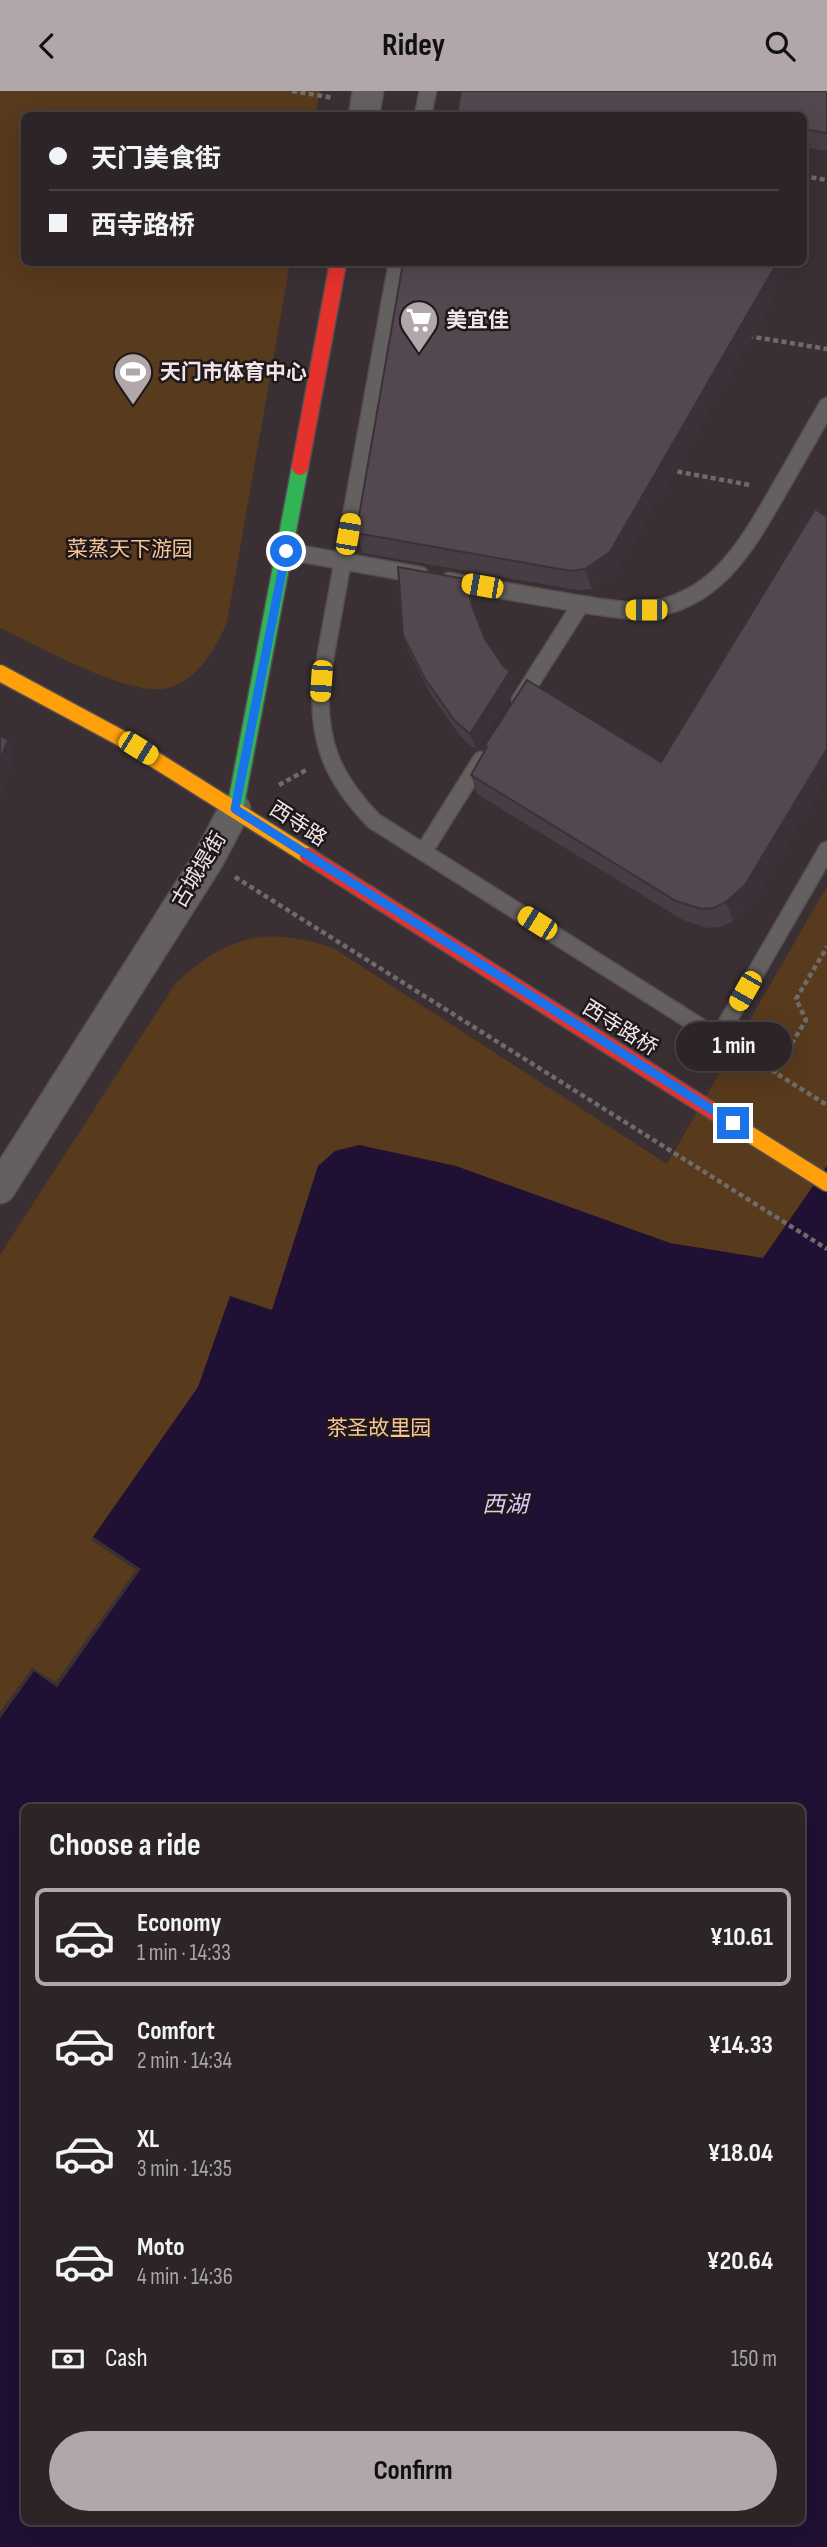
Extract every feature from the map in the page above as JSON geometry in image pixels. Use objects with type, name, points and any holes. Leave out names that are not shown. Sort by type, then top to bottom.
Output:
[{"type":"street","points":[[364,112],[368,91]]},
{"type":"street","name":"古城堤街","points":[[0,1188],[208,860],[235,809],[286,551],[337,266]]},
{"type":"street","name":"西寺路","points":[[0,673],[120,737],[426,931]]},
{"type":"street","name":"西寺路桥","points":[[426,931],[827,1182]]},
{"type":"lane","points":[[424,112],[428,91]]},
{"type":"lane","points":[[396,266],[321,681],[322,731],[329,757],[355,801],[374,821],[718,1038],[827,850]]},
{"type":"lane","points":[[286,551],[581,604],[646,610],[692,597],[714,582],[735,561],[825,414]]},
{"type":"lane","points":[[513,710],[581,604]]},
{"type":"lane","points":[[424,851],[491,745]]},
{"type":"path","points":[[807,177],[827,180]]},
{"type":"path","points":[[746,335],[827,349]]},
{"type":"path","points":[[656,468],[779,490]]},
{"type":"path","points":[[208,860],[827,1249]]},
{"type":"path","points":[[775,1073],[806,1020],[796,999],[827,947]]},
{"type":"path","points":[[718,1038],[827,1105]]},
{"type":"green space","name":"天门市体育中心","points":[[0,91],[320,91],[316,112],[21,112],[21,266],[289,266],[227,622],[203,664],[185,681],[174,686],[162,689],[145,688],[125,684],[80,667],[0,628]]},
{"type":"green space","name":"西湖","points":[[827,886],[827,2547],[0,2547],[0,1255],[175,984],[212,955],[248,939],[287,937],[333,948],[667,1164]]},
{"type":"water","name":"西湖","points":[[359,1145],[456,1166],[670,1243],[763,1258],[827,1166],[827,2547],[0,2547],[0,1718],[34,1671],[57,1687],[140,1569],[93,1537],[198,1387],[230,1296],[272,1310],[318,1166],[335,1151]]},
{"type":"pier","points":[[93,1537],[141,1569],[57,1687],[34,1671],[0,1718],[0,1712],[32,1668],[56,1682],[136,1570],[91,1540]]},
{"type":"building","points":[[461,91],[827,91],[827,133],[807,130],[807,112],[458,112]]},
{"type":"building","points":[[402,266],[775,266],[610,552],[585,569],[571,571],[356,533]]},
{"type":"building","points":[[815,509],[827,517],[827,749],[745,885],[726,902],[714,908],[701,909],[676,901],[471,775],[487,747],[485,745],[527,680],[661,762]]},
{"type":"building","points":[[398,567],[466,579],[472,606],[485,639],[504,667],[510,671],[470,734],[455,721],[425,679],[403,636]]},
{"type":"building","points":[[0,736],[8,740],[0,760]]},
{"type":"traffic: fast","points":[[235,809],[300,467]]},
{"type":"traffic: slow","points":[[0,673],[119,737],[308,856]]},
{"type":"traffic: slow","points":[[730,1122],[827,1183]]},
{"type":"traffic: jam","points":[[300,467],[337,266]]},
{"type":"traffic: jam","points":[[308,856],[730,1122]]},
{"type":"place","name":"美宜佳","points":[[419,354]]},
{"type":"place","name":"天门市体育中心","points":[[133,406]]},
{"type":"route","points":[[286,551],[235,809],[733,1123]]},
{"type":"park label","name":"菜蒸天下游园","points":[[130,549]]},
{"type":"park label","name":"茶圣故里园","points":[[379,1428]]}]
